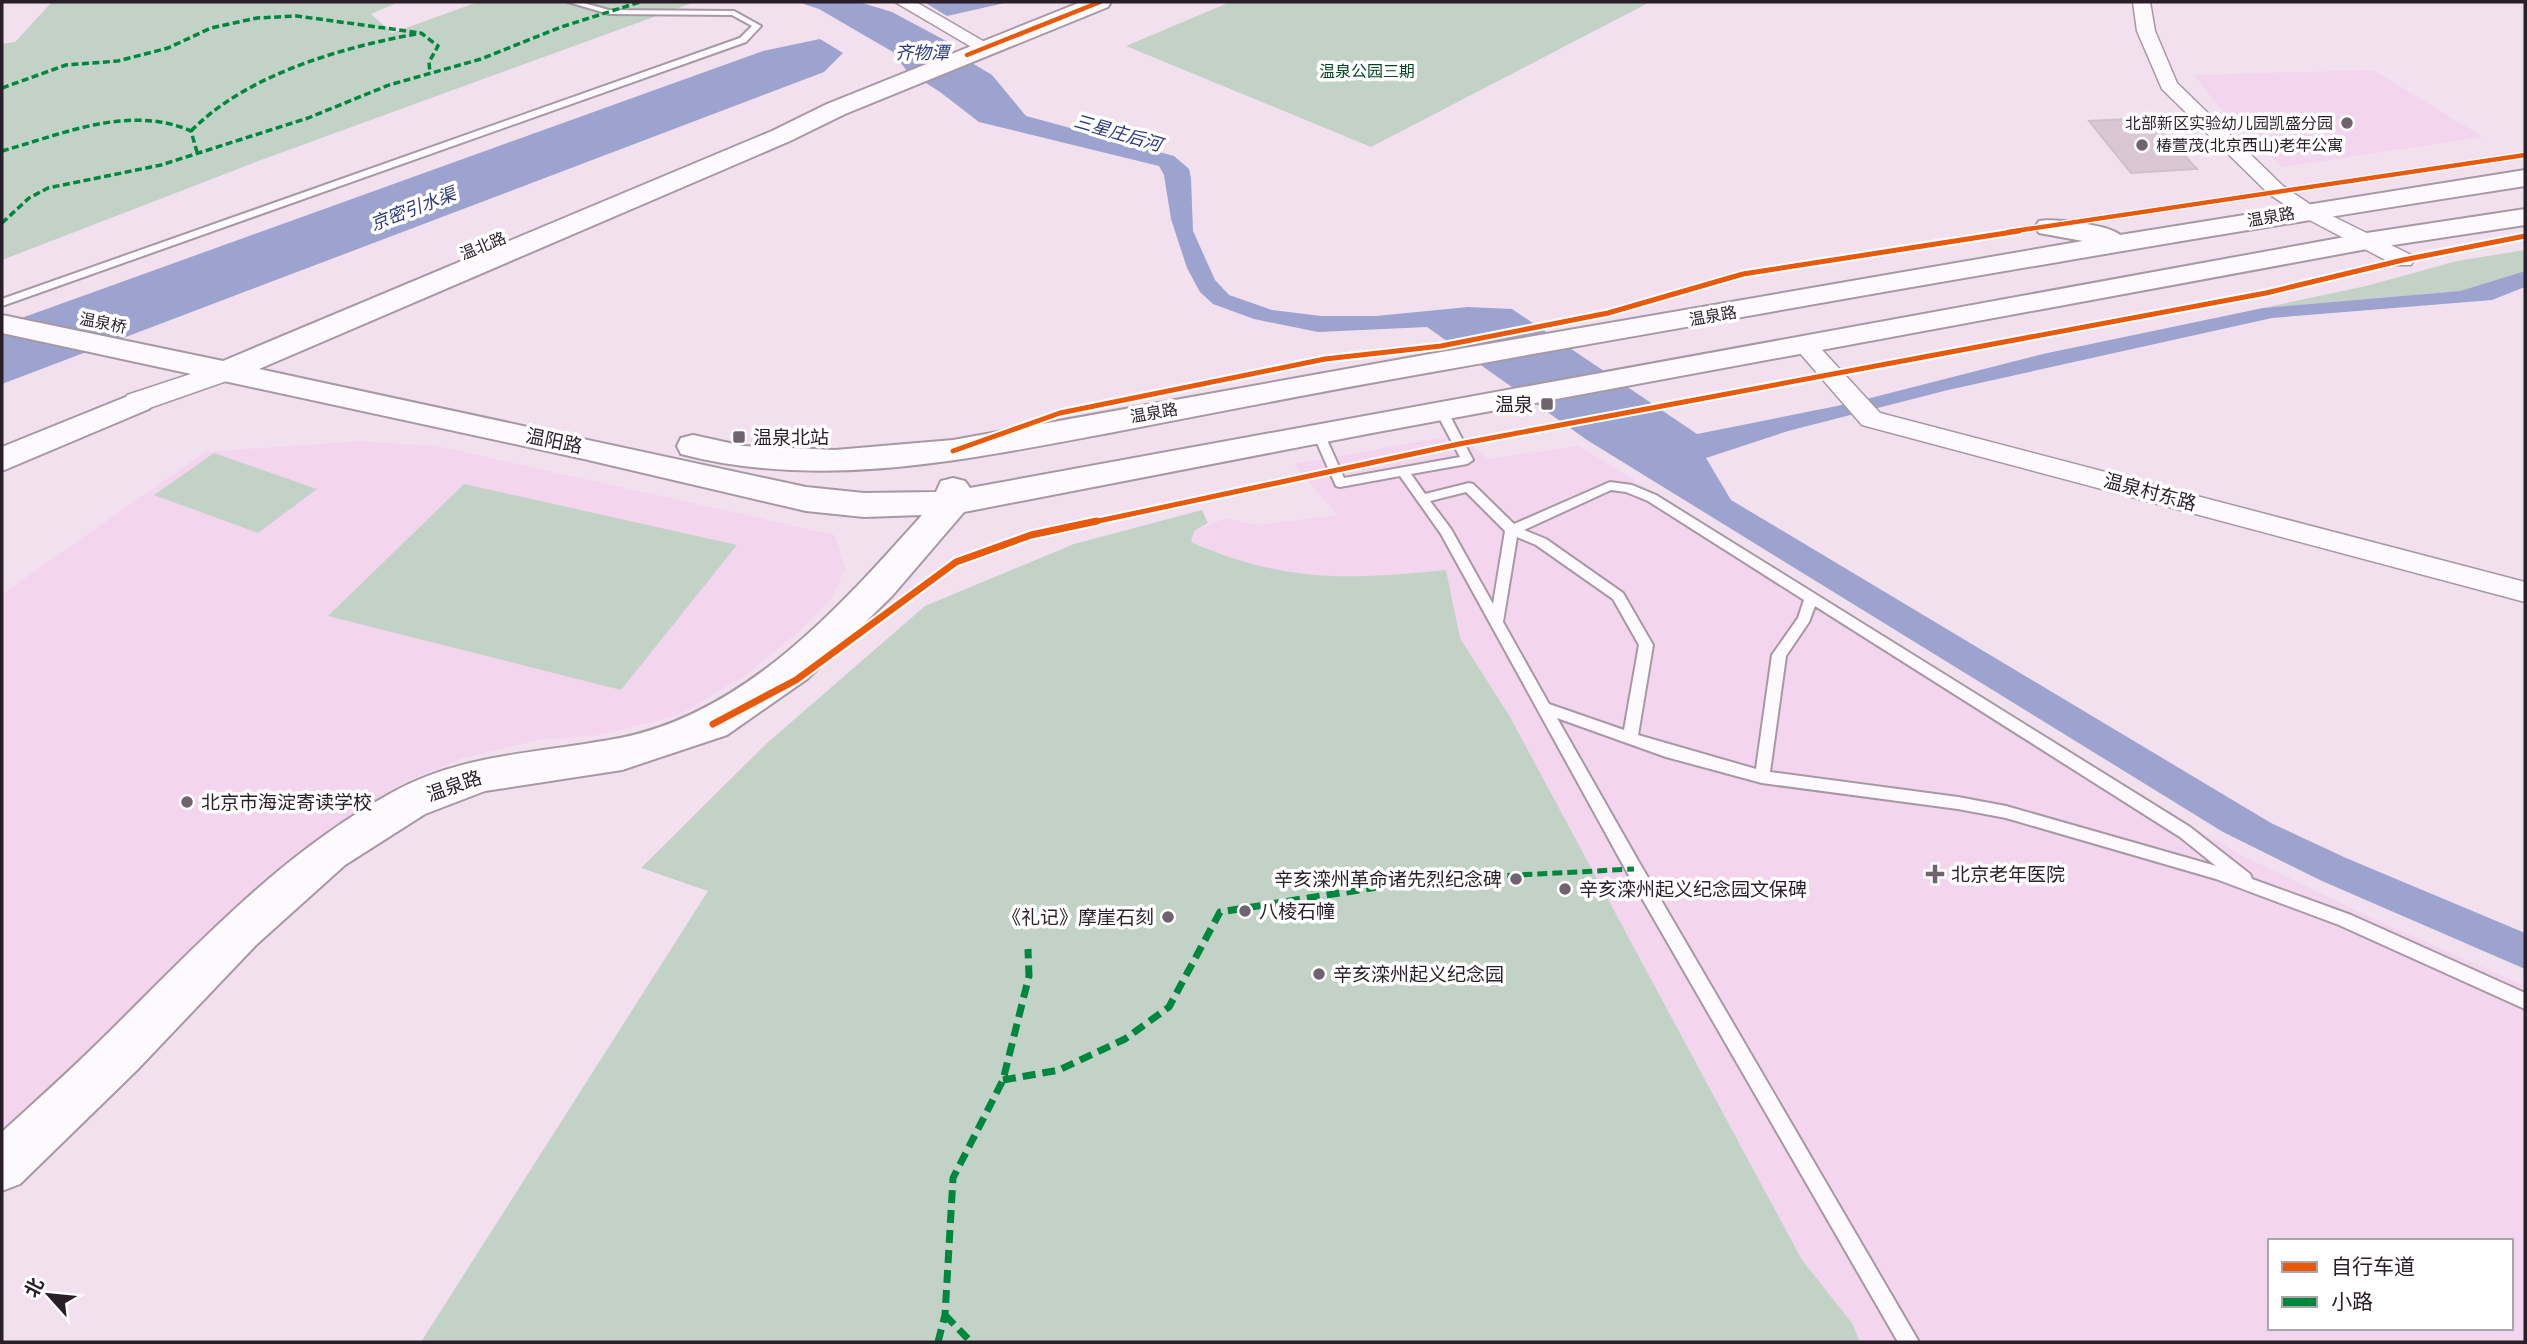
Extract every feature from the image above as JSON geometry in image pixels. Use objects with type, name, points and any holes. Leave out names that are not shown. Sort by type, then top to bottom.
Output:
[{"type":"main road","name":"温北路","points":[[212,356],[768,129],[835,108],[1100,2]]},
{"type":"main road","name":"温北路","points":[[269,355],[781,136],[835,108]]},
{"type":"main road","name":"温泉路","points":[[953,451],[1430,363],[2307,211],[2525,178]]},
{"type":"main road","points":[[953,451],[953,503],[2367,241],[2525,217]]},
{"type":"main road","points":[[2049,227],[2133,242]]},
{"type":"main road","name":"温泉桥","points":[[7,310],[158,355]]},
{"type":"main road","name":"温泉桥","points":[[7,310],[212,356]]},
{"type":"main road","name":"温阳路","points":[[158,355],[269,355],[743,457],[835,461],[953,451]]},
{"type":"main road","name":"温阳路","points":[[212,356],[806,499],[864,505],[953,503]]},
{"type":"main road","name":"温北路","points":[[2,460],[138,402]]},
{"type":"main road","name":"温泉路","points":[[2,1166],[120,1054],[240,931],[330,852],[410,802],[482,775],[622,754],[713,724],[793,669],[879,587],[953,503]]},
{"type":"street","points":[[904,2],[976,52]]},
{"type":"street","points":[[2141,2],[2146,31],[2168,85],[2276,190],[2307,211],[2403,260]]},
{"type":"street","name":"温泉村东路","points":[[1804,344],[1871,419],[2525,592]]},
{"type":"street","name":"温北路","points":[[138,402],[212,356]]},
{"type":"lane","points":[[7,310],[743,40],[757,26],[734,13],[609,12],[572,2]]},
{"type":"lane","points":[[1319,434],[1340,483],[1467,460],[1442,412]]},
{"type":"lane","points":[[1404,473],[1446,532],[1634,869],[1909,1342]]},
{"type":"lane","points":[[1513,530],[1610,486],[1628,488],[1652,498],[2185,832],[2254,887]]},
{"type":"lane","points":[[1422,499],[1469,487],[1513,530],[1541,542],[1618,596],[1646,645],[1630,739]]},
{"type":"lane","points":[[1497,621],[1513,530]]},
{"type":"lane","points":[[1762,777],[1779,655],[1804,619],[1811,598]]},
{"type":"lane","points":[[1547,709],[1630,739],[1762,777],[2006,812],[2217,873],[2345,920],[2525,1001]]},
{"type":"shaded area","name":"北部新区实验幼儿园凯盛分园","points":[[2373,70],[2483,137],[2282,167],[2220,108],[2194,75]]},
{"type":"shaded area","name":"北京老年医院","points":[[1462,434],[1486,459],[1579,446],[2170,814],[2243,856],[2370,917],[2525,986],[2525,1342],[1860,1342],[1852,1323],[1802,1260],[1510,717],[1460,638],[1446,570],[1378,577],[1323,576],[1273,571],[1226,557],[1191,542],[1194,531],[1226,518],[1258,525],[1337,515],[1294,464]]},
{"type":"shaded area","name":"北京市海淀寄读学校","points":[[359,441],[437,446],[835,535],[845,569],[832,598],[797,633],[746,675],[678,715],[601,735],[539,740],[463,758],[407,781],[337,824],[248,901],[2,1131],[2,594],[205,452]]},
{"type":"green space","points":[[52,2],[399,2],[371,14],[392,33],[478,2],[695,2],[261,160],[2,260],[2,44],[15,42]]},
{"type":"green space","name":"温泉公园三期","points":[[1230,2],[1650,2],[1371,147],[1126,46]]},
{"type":"green space","points":[[2525,250],[2525,271],[2460,291],[2263,308],[2366,286],[2457,261]]},
{"type":"green space","points":[[214,453],[317,489],[258,533],[154,495]]},
{"type":"green space","points":[[464,484],[737,545],[621,690],[328,616]]},
{"type":"green space","points":[[1202,510],[1208,523],[1194,531],[1191,542],[1256,565],[1287,572],[1347,576],[1446,570],[1460,638],[1510,717],[1802,1260],[1852,1323],[1860,1342],[421,1342],[708,891],[641,868],[766,744],[925,606],[1074,544]]},
{"type":"water","name":"齐物潭","points":[[798,2],[859,2],[892,12],[948,42],[954,52],[992,75],[1026,116],[1174,156],[1189,169],[1193,231],[1215,280],[1229,295],[1272,310],[1321,316],[1376,316],[1468,307],[1512,309],[1697,434],[1847,404],[2043,354],[2263,308],[2460,291],[2525,271],[2525,287],[2492,300],[2272,318],[1948,390],[1788,431],[1706,458],[1731,500],[2271,823],[2346,858],[2525,933],[2525,969],[2322,881],[2223,832],[1587,440],[1427,327],[1318,332],[1254,319],[1213,304],[1200,292],[1187,268],[1171,219],[1164,175],[1159,166],[979,122],[906,70],[893,52],[819,9]]},
{"type":"water","points":[[924,2],[1009,2],[947,16]]},
{"type":"water","name":"京密引水渠","points":[[820,39],[843,53],[824,72],[2,384],[2,325],[763,51]]},
{"type":"building","name":"椿萱茂(北京西山)老年公寓","points":[[2150,118],[2197,169],[2131,173],[2089,121]]},
{"type":"marked path","points":[[2,223],[29,198],[48,188],[161,165],[308,118],[389,85],[481,59],[561,27],[640,2]]},
{"type":"marked path","points":[[2,88],[66,65],[118,61],[168,48],[211,28],[257,18],[297,16],[421,33]]},
{"type":"marked path","points":[[191,131],[210,111],[260,81],[319,60],[404,36],[421,33],[438,46],[429,62],[430,73]]},
{"type":"marked path","points":[[2,151],[97,125],[148,119],[171,122],[191,131],[197,152]]},
{"type":"marked path","points":[[1003,1080],[1059,1070],[1125,1039],[1169,1007],[1220,912],[1419,880],[1634,869]]},
{"type":"marked path","points":[[938,1342],[945,1315],[953,1178],[1003,1080],[1029,976],[1028,949]]},
{"type":"marked path","points":[[945,1315],[971,1342]]},
{"type":"cycle path","points":[[967,55],[1100,2]]},
{"type":"cycle path","points":[[953,451],[1060,413],[1325,359],[1441,346],[1608,313],[1743,274],[2276,190],[2525,155]]},
{"type":"cycle path","points":[[713,724],[796,680],[956,562],[1031,535],[1459,444],[2266,293],[2403,260],[2525,236]]},
{"type":"place","name":"北部新区实验幼儿园凯盛分园","points":[[2347,123]]},
{"type":"place","name":"椿萱茂(北京西山)老年公寓","points":[[2142,145]]},
{"type":"place","name":"温泉","points":[[1547,404]]},
{"type":"place","name":"温泉北站","points":[[739,437]]},
{"type":"place","name":"北京市海淀寄读学校","points":[[187,802]]},
{"type":"place","name":"北京老年医院","points":[[1935,874]]},
{"type":"place","name":"辛亥滦州革命诸先烈纪念碑","points":[[1516,879]]},
{"type":"place","name":"辛亥滦州起义纪念园文保碑","points":[[1565,889]]},
{"type":"place","name":"八棱石幢","points":[[1245,911]]},
{"type":"place","name":"《礼记》摩崖石刻","points":[[1168,917]]},
{"type":"place","name":"辛亥滦州起义纪念园","points":[[1319,974]]},
{"type":"water label","name":"三星庄后河","points":[[1118,133]]}]
